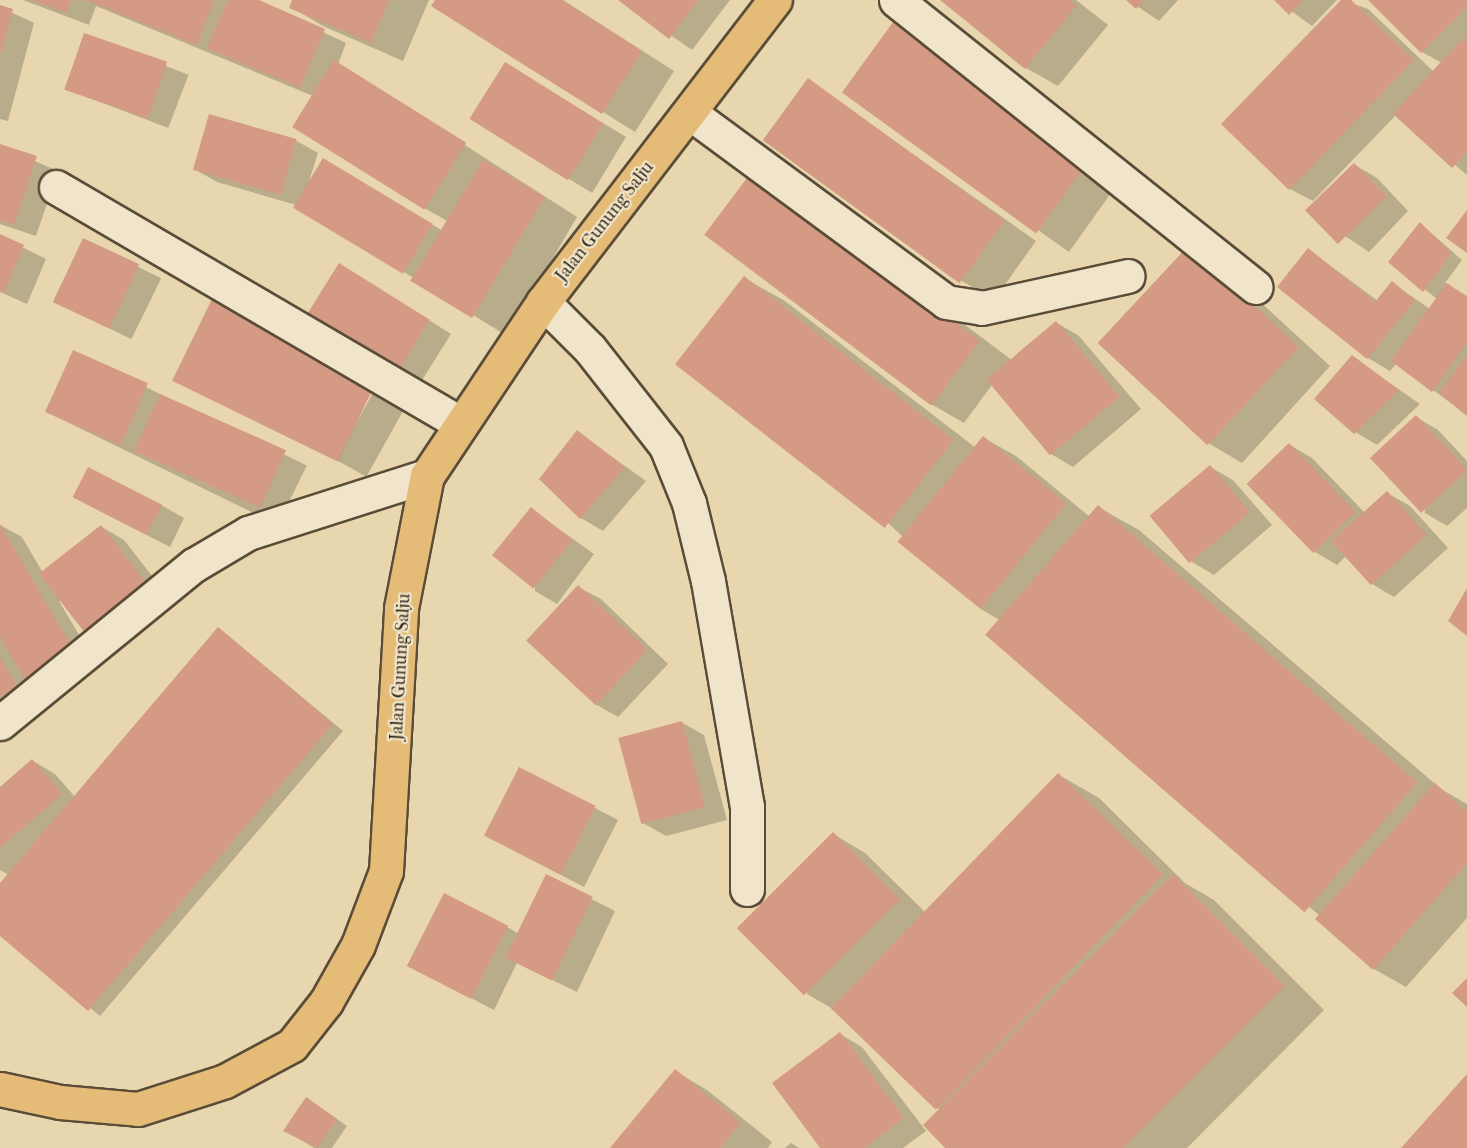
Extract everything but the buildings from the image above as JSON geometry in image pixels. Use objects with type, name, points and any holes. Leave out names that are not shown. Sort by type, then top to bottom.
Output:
[{"type":"main road","name":"Jalan Gunung Salju","points":[[0,1089],[60,1102],[138,1109],[225,1081],[292,1045],[326,1002],[358,945],[386,871],[401,608],[427,476],[458,422],[543,302],[775,0]]},
{"type":"street","points":[[896,0],[1256,287]]},
{"type":"street","points":[[690,113],[946,302],[982,308],[1128,276]]},
{"type":"street","points":[[56,187],[458,422]]},
{"type":"street","points":[[543,302],[590,349],[666,446],[689,503],[708,581],[747,806],[747,889]]},
{"type":"street","points":[[0,723],[194,566],[248,533],[427,476]]}]
